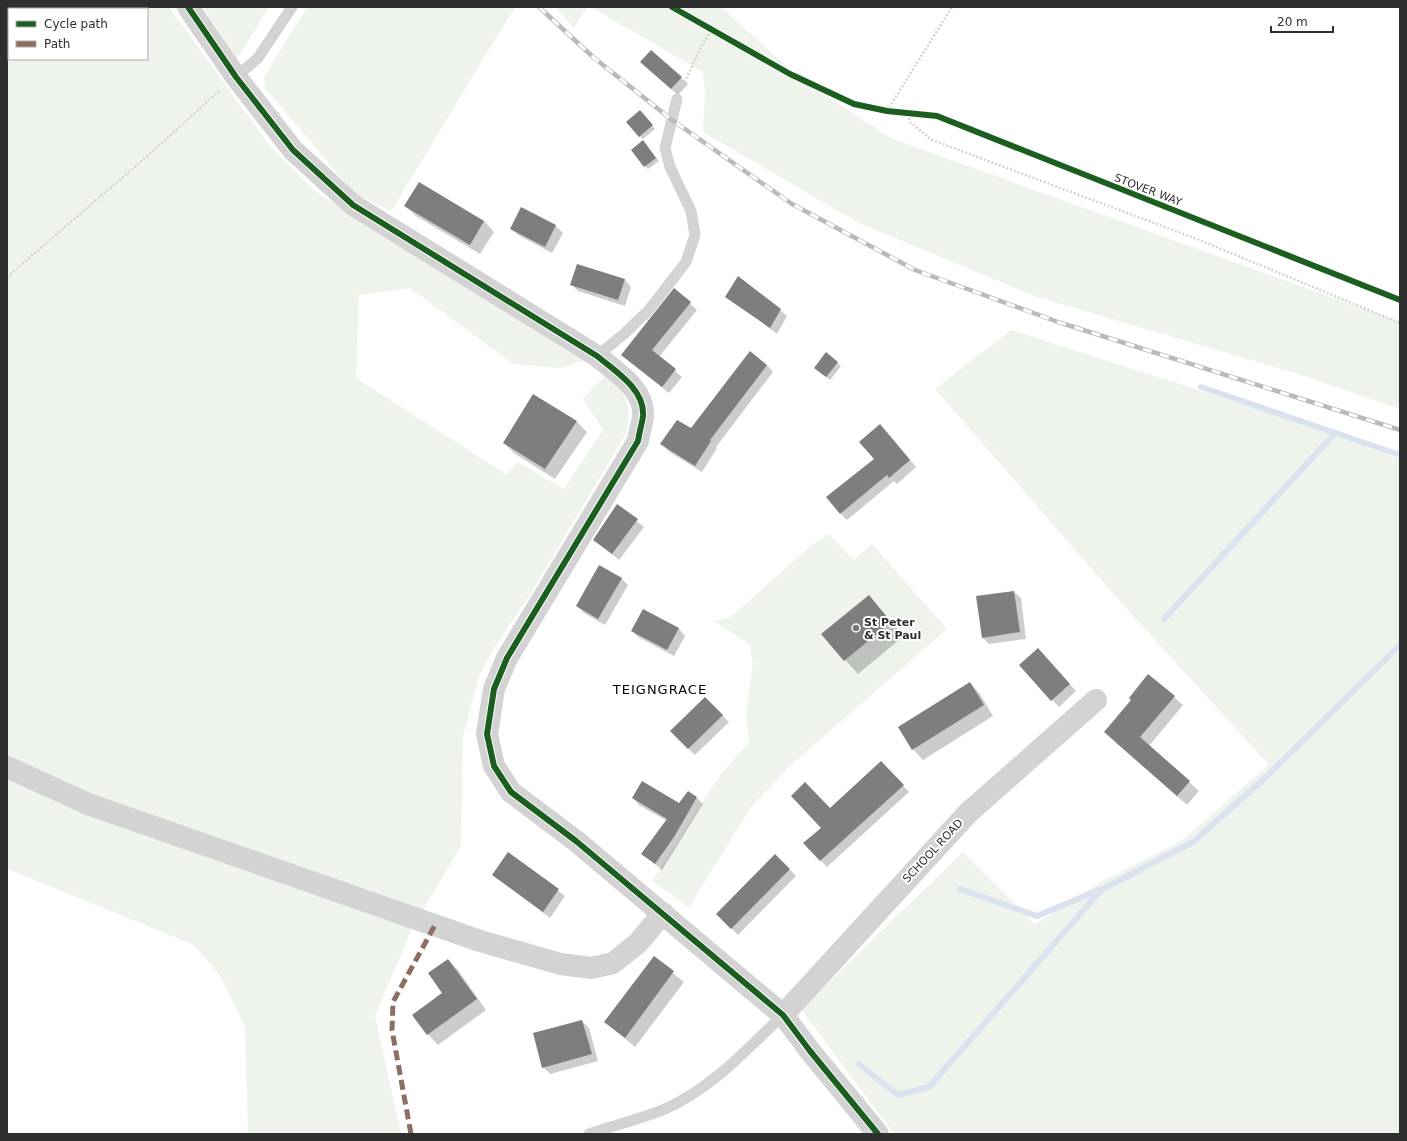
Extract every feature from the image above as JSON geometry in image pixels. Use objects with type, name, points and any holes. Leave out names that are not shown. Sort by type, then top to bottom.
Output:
[{"type":"street","points":[[188,7],[236,77],[293,150],[353,205],[597,356],[639,395],[643,415],[638,441],[507,658],[494,689],[486,734],[494,766],[511,792],[576,841],[783,1015],[810,1051],[878,1134]]},
{"type":"street","name":"SCHOOL ROAD","points":[[783,1015],[968,813],[1096,700]]},
{"type":"street","points":[[7,767],[88,804],[474,938],[561,964],[591,968],[613,963],[638,942],[663,913]]},
{"type":"lane","points":[[236,77],[258,58],[292,7]]},
{"type":"lane","points":[[597,356],[625,333],[648,311],[686,262],[694,235],[692,211],[670,167],[665,148],[677,100]]},
{"type":"lane","points":[[589,1134],[667,1108],[692,1094],[726,1069],[783,1015]]},
{"type":"path","points":[[894,112],[883,111],[952,7]]},
{"type":"path","points":[[705,27],[718,34]]},
{"type":"path","points":[[677,100],[701,47],[711,31]]},
{"type":"path","points":[[7,277],[152,152],[236,77]]},
{"type":"path","points":[[901,113],[915,115]]},
{"type":"path","points":[[908,114],[910,122],[932,140],[1197,239],[1400,323]]},
{"type":"shaded area","points":[[7,7],[169,7],[270,146],[313,190],[585,360],[562,368],[513,364],[410,288],[359,295],[356,378],[507,475],[517,462],[564,489],[603,430],[583,398],[606,375],[623,394],[628,406],[627,432],[533,590],[490,654],[479,676],[463,737],[461,846],[412,928],[375,1016],[401,1134],[248,1134],[245,1027],[221,977],[194,945],[7,869]]},
{"type":"shaded area","points":[[203,7],[269,7],[237,59]]},
{"type":"shaded area","points":[[307,7],[515,7],[391,211],[355,194],[265,88],[264,77]]},
{"type":"shaded area","points":[[555,7],[587,7],[574,28]]},
{"type":"shaded area","points":[[591,7],[721,7],[804,82],[893,139],[1400,322],[1400,409],[1298,374],[1034,296],[859,223],[703,132],[705,93],[703,72]]},
{"type":"shaded area","points":[[1011,330],[1295,421],[1400,459],[1400,1134],[894,1134],[801,1009],[963,852],[1035,924],[1101,882],[1181,841],[1269,765],[1117,598],[935,389]]},
{"type":"shaded area","points":[[829,534],[854,560],[872,544],[947,629],[790,766],[751,807],[689,907],[652,881],[721,774],[749,742],[746,713],[753,664],[749,644],[714,621],[731,617],[809,547]]},
{"type":"building","points":[[651,50],[682,77],[671,89],[640,62]]},
{"type":"building","points":[[640,110],[653,125],[639,137],[626,122]]},
{"type":"building","points":[[643,140],[656,158],[644,167],[631,150]]},
{"type":"building","points":[[419,182],[484,221],[470,245],[404,206]]},
{"type":"building","points":[[521,207],[556,225],[545,247],[510,229]]},
{"type":"building","points":[[577,264],[625,279],[618,300],[570,285]]},
{"type":"building","points":[[738,276],[781,309],[770,328],[725,297]]},
{"type":"building","points":[[674,288],[691,302],[652,350],[676,369],[662,387],[621,355]]},
{"type":"building","points":[[750,351],[767,365],[710,440],[711,441],[695,466],[660,444],[677,420],[691,428]]},
{"type":"building","points":[[826,352],[838,362],[826,377],[814,368]]},
{"type":"building","points":[[533,394],[577,421],[545,469],[503,443]]},
{"type":"building","points":[[880,424],[910,460],[889,478],[887,475],[840,514],[826,497],[874,459],[859,442]]},
{"type":"building","points":[[617,504],[638,519],[612,554],[593,540]]},
{"type":"building","points":[[599,565],[622,578],[598,619],[576,606]]},
{"type":"building","points":[[1014,591],[1020,632],[982,638],[976,596]]},
{"type":"building","name":"St Peter & St Paul","points":[[869,595],[891,622],[844,661],[821,634]]},
{"type":"building","points":[[643,609],[679,628],[667,650],[631,631]]},
{"type":"building","points":[[1038,648],[1070,684],[1051,701],[1019,665]]},
{"type":"building","points":[[1148,674],[1175,696],[1140,737],[1190,781],[1177,796],[1104,732],[1131,700],[1129,698]]},
{"type":"building","points":[[970,682],[984,705],[912,750],[898,727]]},
{"type":"building","points":[[705,697],[723,715],[688,749],[670,731]]},
{"type":"building","points":[[881,761],[904,785],[820,861],[803,843],[821,828],[791,796],[805,782],[830,808]]},
{"type":"building","points":[[642,781],[679,803],[688,791],[697,797],[674,837],[655,864],[641,854],[667,819],[632,798]]},
{"type":"building","points":[[508,852],[559,889],[543,912],[492,875]]},
{"type":"building","points":[[775,854],[790,869],[731,929],[716,914]]},
{"type":"building","points":[[654,956],[674,971],[625,1038],[604,1022]]},
{"type":"building","points":[[448,959],[477,999],[427,1035],[412,1015],[442,993],[428,973]]},
{"type":"building","points":[[582,1020],[592,1054],[542,1068],[533,1033]]},
{"type":"waterway","points":[[1201,387],[1400,455]]},
{"type":"waterway","points":[[1164,619],[1335,433]]},
{"type":"waterway","points":[[859,1064],[898,1095],[929,1087],[1101,890],[1193,842],[1265,778],[1400,645]]},
{"type":"waterway","points":[[960,889],[1037,916],[1099,890]]},
{"type":"railway","points":[[539,7],[593,57],[672,120],[792,204],[915,270],[1058,322],[1400,430]]},
{"type":"marked path","points":[[411,1134],[392,1030],[393,1002],[435,925]]},
{"type":"cycle path","points":[[188,7],[236,77],[293,150],[353,205],[597,356],[620,374],[634,389],[639,397],[643,416],[638,441],[507,658],[494,689],[487,734],[494,766],[511,792],[576,841],[783,1015],[810,1051],[878,1134]]},
{"type":"cycle path","name":"STOVER WAY","points":[[672,7],[790,74],[854,104],[887,111],[937,116],[1400,300]]},
{"type":"place","name":"St Peter & St Paul","points":[[856,628]]},
{"type":"district","name":"TEIGNGRACE","points":[[660,689]]}]
